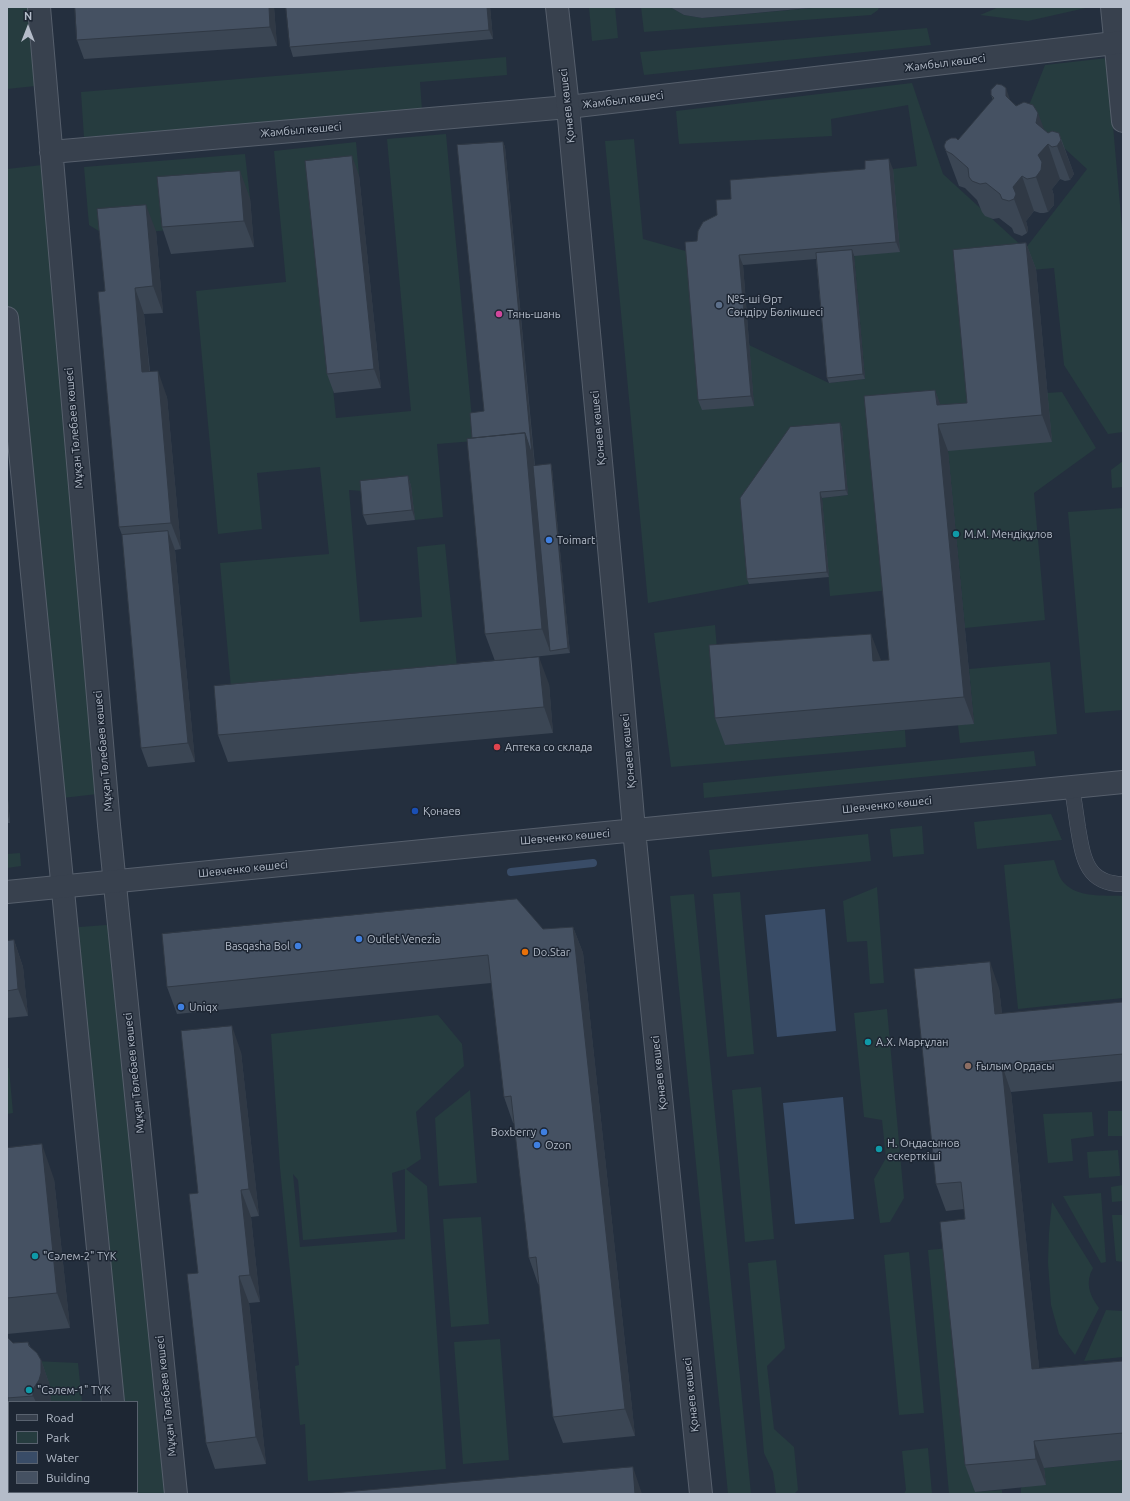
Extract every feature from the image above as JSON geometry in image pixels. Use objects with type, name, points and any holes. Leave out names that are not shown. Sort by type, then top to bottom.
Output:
[{"type":"street","name":"Мұқан Төлебаев көшесі","points":[[39,7],[50,152],[115,881],[176,1494]]},
{"type":"street","name":"Қонаев көшесі","points":[[557,7],[568,107],[621,674],[634,830],[701,1494]]},
{"type":"street","points":[[1112,7],[1119,42],[1123,121]]},
{"type":"street","name":"Жамбыл көшесі","points":[[50,152],[568,107],[1119,42]]},
{"type":"street","points":[[7,318],[113,1401]]},
{"type":"street","name":"Шевченко көшесі","points":[[7,892],[1123,782]]},
{"type":"lane","points":[[1072,787],[1085,863],[1093,874],[1103,880],[1123,884]]},
{"type":"green space","points":[[7,7],[37,7],[45,85],[7,89]]},
{"type":"green space","points":[[589,7],[615,7],[618,38],[592,41]]},
{"type":"green space","points":[[641,7],[670,7],[684,15],[702,18],[823,7],[879,7],[878,10],[871,15],[644,32]]},
{"type":"green space","points":[[999,7],[1090,7],[1028,21],[980,15]]},
{"type":"green space","points":[[927,28],[931,45],[644,75],[640,52]]},
{"type":"green space","points":[[506,57],[507,75],[420,82],[422,110],[84,137],[81,92]]},
{"type":"green space","points":[[1107,58],[1123,239],[1123,432],[1108,434],[1064,365],[1054,268],[963,276],[977,430],[947,432],[945,417],[890,590],[830,596],[822,498],[848,495],[841,428],[742,503],[749,584],[648,603],[605,141],[634,139],[643,239],[689,252],[754,406],[749,345],[829,383],[865,379],[854,255],[893,169],[917,166],[908,105],[831,119],[832,136],[679,144],[676,111],[912,83],[943,174],[1025,249],[1087,169],[1026,113],[1045,65]]},
{"type":"green space","points":[[446,134],[474,441],[437,444],[443,517],[415,520],[364,491],[349,490],[360,622],[422,617],[417,547],[445,544],[457,667],[231,688],[220,563],[329,554],[320,467],[257,473],[262,529],[218,534],[196,291],[286,282],[274,151],[356,142],[359,175],[312,180],[336,418],[411,411],[387,139]]},
{"type":"green space","points":[[245,154],[250,198],[169,230],[107,236],[89,225],[84,167]]},
{"type":"green space","points":[[51,164],[106,793],[54,799],[7,318],[7,169]]},
{"type":"green space","points":[[1062,392],[1096,448],[1034,493],[1045,620],[965,628],[948,451],[1047,393]]},
{"type":"green space","points":[[1123,461],[1123,487],[1112,488],[1111,470]]},
{"type":"green space","points":[[1123,508],[1123,710],[1085,713],[1068,512]]},
{"type":"green space","points":[[715,625],[725,745],[905,730],[906,747],[671,767],[654,633]]},
{"type":"green space","points":[[1050,662],[1057,734],[960,743],[958,725],[974,723],[969,669]]},
{"type":"green space","points":[[1034,751],[1036,766],[704,798],[703,783]]},
{"type":"green space","points":[[1051,814],[1062,840],[977,849],[974,822]]},
{"type":"green space","points":[[922,826],[924,854],[893,857],[890,829]]},
{"type":"green space","points":[[868,834],[871,861],[712,877],[709,850]]},
{"type":"green space","points":[[20,853],[21,866],[7,868],[7,854]]},
{"type":"green space","points":[[1054,860],[1060,878],[1070,888],[1092,895],[1123,896],[1123,998],[1018,1009],[1004,865]]},
{"type":"green space","points":[[877,887],[884,983],[870,984],[867,941],[847,942],[843,901]]},
{"type":"green space","points":[[740,892],[754,1054],[727,1057],[713,894]]},
{"type":"green space","points":[[694,894],[751,1494],[728,1494],[670,896]]},
{"type":"green space","points":[[119,924],[176,1494],[122,1494],[138,1493],[138,1401],[113,1401],[67,928]]},
{"type":"green space","points":[[887,1009],[904,1198],[890,1222],[880,1223],[874,1179],[886,1158],[882,1120],[864,1117],[854,1013]]},
{"type":"green space","points":[[438,1015],[462,1044],[464,1066],[416,1112],[421,1159],[406,1169],[427,1186],[446,1469],[308,1481],[305,1424],[300,1425],[295,1366],[299,1365],[280,1168],[271,1034]],"holes":[[[405,1169],[405,1239],[300,1247],[293,1174],[298,1180],[303,1240],[397,1232],[392,1173]]]},
{"type":"green space","points":[[7,1068],[9,1068],[13,1113],[7,1114]]},
{"type":"green space","points":[[761,1087],[774,1239],[745,1242],[732,1090]]},
{"type":"green space","points":[[470,1090],[477,1183],[439,1186],[435,1118]]},
{"type":"green space","points":[[1108,1111],[1123,1111],[1123,1136],[1108,1136]]},
{"type":"green space","points":[[1092,1112],[1094,1136],[1071,1139],[1073,1161],[1048,1163],[1043,1114]]},
{"type":"green space","points":[[1118,1150],[1120,1176],[1089,1178],[1087,1152]]},
{"type":"green space","points":[[1123,1185],[1123,1201],[1112,1202],[1111,1187]]},
{"type":"green space","points":[[1101,1193],[1106,1262],[1101,1263],[1063,1196]]},
{"type":"green space","points":[[1052,1202],[1093,1268],[1089,1278],[1089,1288],[1099,1308],[1075,1355],[1059,1334],[1051,1305],[1048,1263]]},
{"type":"green space","points":[[1112,1215],[1123,1215],[1123,1262],[1116,1261]]},
{"type":"green space","points":[[481,1217],[489,1324],[451,1327],[443,1219]]},
{"type":"green space","points":[[949,1248],[975,1492],[1002,1490],[1002,1494],[949,1494],[928,1250]]},
{"type":"green space","points":[[909,1252],[924,1413],[899,1415],[884,1255]]},
{"type":"green space","points":[[776,1260],[785,1348],[767,1366],[774,1429],[794,1447],[798,1490],[794,1494],[776,1494],[773,1472],[764,1453],[748,1263]]},
{"type":"green space","points":[[1106,1310],[1123,1311],[1123,1357],[1084,1361]]},
{"type":"green space","points":[[500,1339],[509,1460],[463,1464],[454,1342]]},
{"type":"green space","points":[[12,1360],[78,1363],[82,1401],[50,1401],[50,1386],[46,1379]]},
{"type":"green space","points":[[7,1446],[8,1493],[93,1493],[93,1494],[7,1494]]},
{"type":"green space","points":[[928,1448],[932,1494],[904,1494],[906,1490],[902,1451]]},
{"type":"green space","points":[[1123,1460],[1123,1494],[1021,1494],[1021,1488],[1044,1468]]},
{"type":"water","points":[[825,909],[836,1031],[777,1037],[765,915]]},
{"type":"water","points":[[843,1097],[854,1219],[795,1224],[783,1103]]},
{"type":"building","points":[[75,7],[269,7],[270,27],[77,40]]},
{"type":"building","points":[[286,7],[487,7],[489,30],[290,47]]},
{"type":"building","points":[[997,84],[1006,88],[1006,96],[1016,106],[1024,102],[1033,105],[1038,113],[1036,123],[1048,133],[1052,131],[1059,133],[1061,140],[1057,146],[1052,147],[1048,144],[1038,155],[1042,162],[1041,170],[1036,177],[1027,179],[1022,176],[1013,187],[1016,194],[1014,199],[1009,201],[1002,199],[1000,194],[986,183],[980,184],[972,181],[969,177],[968,168],[952,154],[946,151],[944,146],[946,141],[951,138],[956,138],[958,140],[994,98],[991,95],[991,90]]},
{"type":"building","points":[[503,142],[532,455],[525,433],[472,438],[470,413],[484,411],[457,145]]},
{"type":"building","points":[[352,156],[374,369],[327,374],[305,161]]},
{"type":"building","name":"№5-ші Өрт Сөндіру Бөлімшесі","points":[[889,159],[896,242],[739,255],[751,396],[698,400],[685,242],[697,241],[698,231],[703,222],[717,215],[716,200],[731,199],[730,180],[865,169],[865,161]]},
{"type":"building","points":[[240,171],[244,221],[162,227],[157,177]]},
{"type":"building","points":[[146,205],[153,286],[135,288],[142,372],[158,371],[171,523],[119,527],[98,292],[105,291],[97,209]]},
{"type":"building","points":[[1026,243],[1042,415],[938,424],[964,697],[715,718],[709,645],[871,634],[873,661],[889,660],[864,396],[935,390],[937,405],[967,403],[953,250]]},
{"type":"building","points":[[852,250],[863,374],[827,378],[816,253]]},
{"type":"building","points":[[840,423],[846,490],[820,492],[827,572],[747,579],[740,498],[790,427]]},
{"type":"building","points":[[525,433],[542,629],[485,634],[467,439]]},
{"type":"building","points":[[551,464],[568,648],[550,651],[533,466]]},
{"type":"building","points":[[408,476],[412,510],[363,515],[360,481]]},
{"type":"building","points":[[168,531],[188,743],[141,748],[122,535]]},
{"type":"building","points":[[539,657],[544,707],[218,735],[214,686]]},
{"type":"building","points":[[517,899],[543,929],[573,927],[625,1409],[553,1417],[536,1257],[529,1258],[511,1096],[504,1097],[488,955],[167,987],[162,934]]},
{"type":"building","points":[[14,940],[18,989],[7,991],[7,941]]},
{"type":"building","points":[[990,962],[995,1014],[1123,1002],[1123,1054],[1002,1065],[1032,1369],[1123,1361],[1123,1433],[1034,1441],[1036,1459],[965,1465],[940,1222],[965,1219],[961,1182],[936,1184],[914,969]]},
{"type":"building","points":[[232,1026],[249,1189],[241,1190],[250,1275],[239,1276],[256,1437],[206,1443],[187,1274],[198,1273],[189,1194],[198,1193],[181,1031]]},
{"type":"building","name":"\"Сәлем-2\" ТҮК","points":[[42,1144],[57,1293],[7,1298],[7,1148]]},
{"type":"building","points":[[7,1337],[13,1343],[28,1342],[29,1346],[37,1353],[41,1360],[41,1373],[39,1380],[33,1389],[33,1396],[7,1398]]},
{"type":"building","points":[[633,1467],[635,1494],[322,1494]]},
{"type":"waterway","points":[[511,872],[593,863]]},
{"type":"place","name":"№5-ші Өрт Сөндіру Бөлімшесі","points":[[719,305]]},
{"type":"place","name":"Тянь-шань","points":[[499,314]]},
{"type":"place","name":"М.М. Мендіқұлов","points":[[956,534]]},
{"type":"place","name":"Toimart","points":[[549,540]]},
{"type":"place","name":"Аптека со склада","points":[[497,747]]},
{"type":"place","name":"Қонаев","points":[[415,811]]},
{"type":"place","name":"Outlet Venezia","points":[[359,939]]},
{"type":"place","name":"Basqasha Bol","points":[[298,946]]},
{"type":"place","name":"Do.Star","points":[[525,952]]},
{"type":"place","name":"Uniqx","points":[[181,1007]]},
{"type":"place","name":"А.Х. Марғұлан","points":[[868,1042]]},
{"type":"place","name":"Ғылым Ордасы","points":[[968,1066]]},
{"type":"place","name":"Boxberry","points":[[544,1132]]},
{"type":"place","name":"Ozon","points":[[537,1145]]},
{"type":"place","name":"Н. Оңдасынов ескерткіші","points":[[879,1149]]},
{"type":"place","name":"\"Сәлем-2\" ТҮК","points":[[35,1256]]},
{"type":"place","name":"\"Сәлем-1\" ТҮК","points":[[29,1390]]}]
